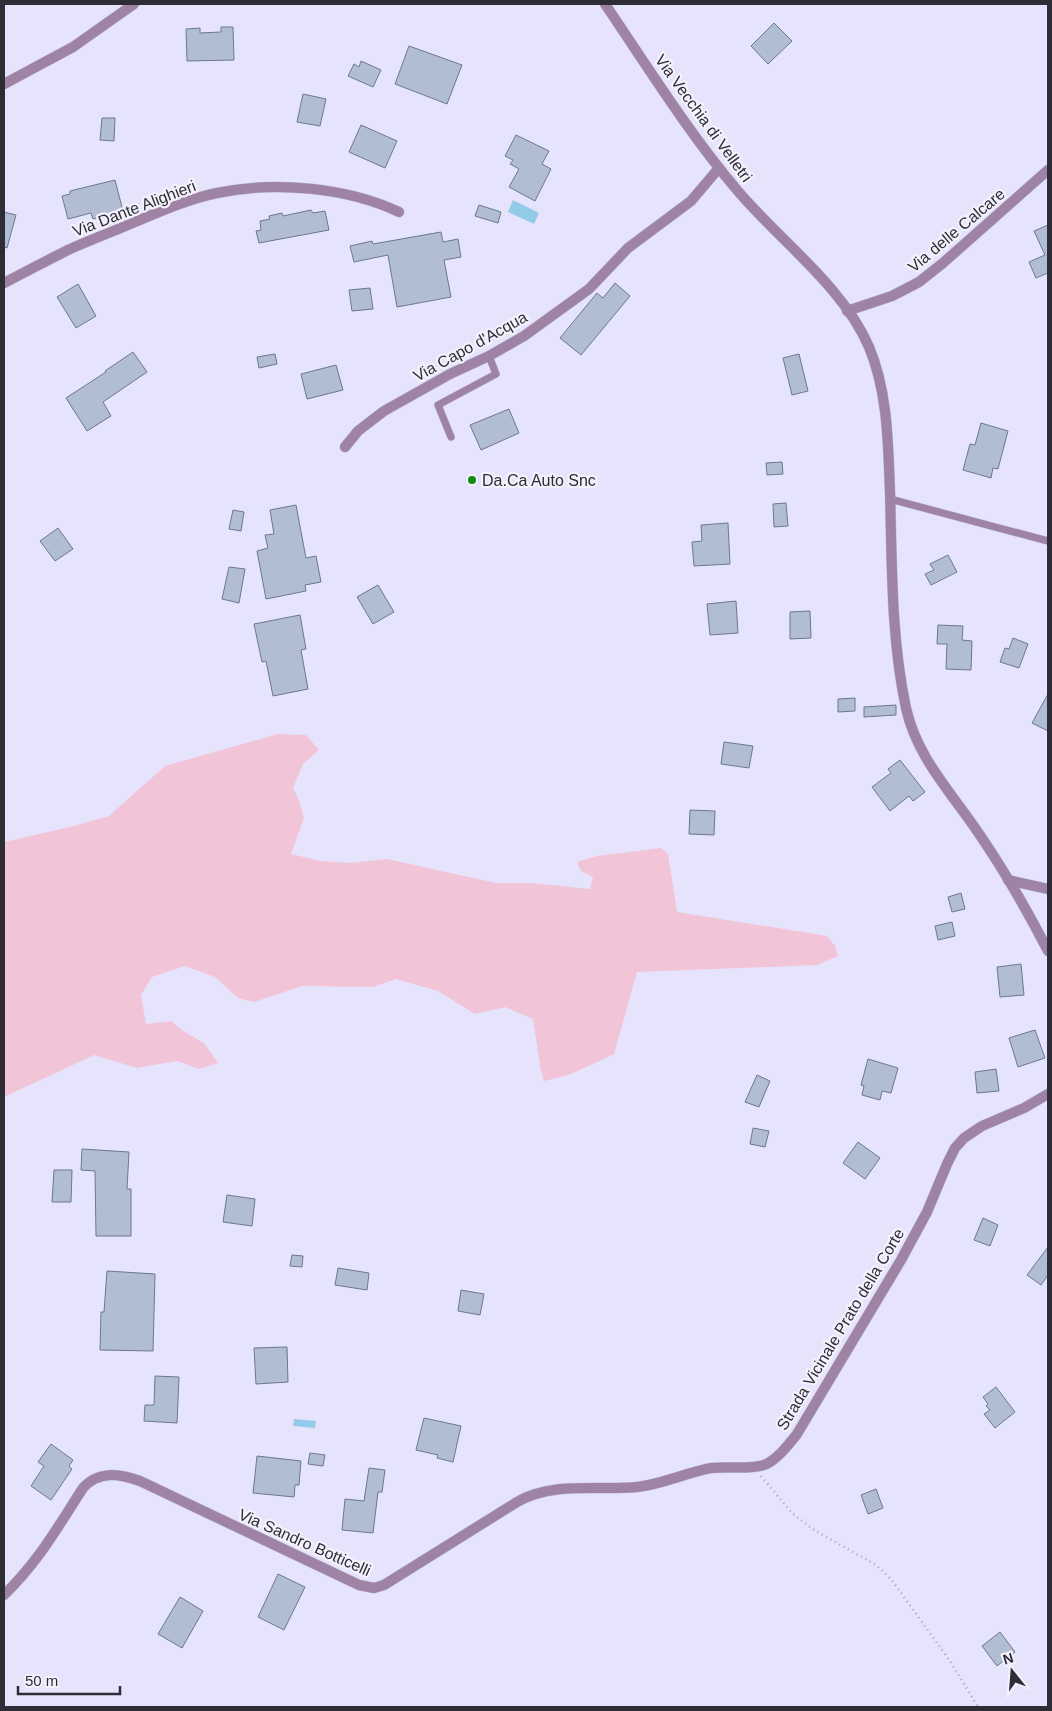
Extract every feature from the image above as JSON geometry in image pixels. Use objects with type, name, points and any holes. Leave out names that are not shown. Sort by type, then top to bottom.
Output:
[{"type":"street","points":[[4,84],[73,47],[134,4]]},
{"type":"street","name":"Via Vecchia di Velletri","points":[[605,4],[702,147],[763,219],[819,275],[847,311],[868,346],[880,382],[888,445],[897,649],[910,722],[918,743],[928,760],[974,826],[1008,880],[1028,912],[1048,951]]},
{"type":"street","name":"Via Capo d'Acqua","points":[[345,448],[366,424],[394,405],[524,336],[589,289],[628,248],[691,202],[720,168]]},
{"type":"street","name":"Via delle Calcare","points":[[847,311],[892,296],[919,282],[1048,170]]},
{"type":"street","name":"Via Dante Alighieri","points":[[4,283],[69,250],[165,210],[218,193],[271,188],[309,189],[381,204],[399,212]]},
{"type":"street","points":[[1008,880],[1048,889]]},
{"type":"street","name":"Strada Vicinale Prato della Corte","points":[[753,1466],[764,1465],[770,1461],[787,1446],[799,1430],[901,1260],[927,1212],[946,1164],[958,1144],[982,1126],[1024,1108],[1048,1094]]},
{"type":"street","name":"Via Sandro Botticelli","points":[[4,1596],[46,1548],[83,1488],[91,1480],[106,1475],[123,1476],[140,1481],[359,1585],[374,1588],[384,1585],[518,1502],[535,1494],[556,1490],[637,1487],[660,1483],[701,1470],[753,1466]]},
{"type":"lane","points":[[450,437],[438,405],[496,374],[489,356]]},
{"type":"lane","points":[[890,499],[1048,540]]},
{"type":"path","points":[[753,1466],[778,1497],[800,1519],[828,1539],[882,1569],[892,1579],[950,1661],[978,1707]]},
{"type":"shaded area","points":[[278,734],[306,735],[319,750],[303,764],[293,788],[304,818],[291,854],[321,861],[350,863],[387,859],[496,883],[532,883],[590,889],[593,877],[581,871],[577,862],[597,856],[661,848],[668,854],[677,912],[827,936],[835,946],[838,956],[817,965],[637,972],[614,1054],[569,1075],[544,1081],[533,1019],[505,1007],[475,1014],[438,991],[396,979],[373,987],[302,986],[254,1002],[238,998],[215,977],[185,966],[152,977],[141,995],[146,1024],[171,1021],[183,1031],[204,1043],[218,1063],[199,1069],[177,1061],[137,1068],[94,1055],[4,1097],[4,842],[109,816],[165,766]]},
{"type":"water","points":[[513,200],[539,213],[534,224],[508,212]]},
{"type":"water","points":[[294,1419],[316,1421],[315,1428],[293,1426]]},
{"type":"building","points":[[774,23],[792,41],[768,64],[751,46]]},
{"type":"building","points":[[221,27],[233,27],[234,60],[187,61],[186,29],[200,28],[200,33],[221,32]]},
{"type":"building","points":[[409,46],[462,65],[447,104],[395,84]]},
{"type":"building","points":[[361,61],[381,70],[373,87],[348,76],[354,64],[359,67]]},
{"type":"building","points":[[303,94],[326,99],[320,126],[297,122]]},
{"type":"building","points":[[102,118],[115,118],[114,141],[100,140]]},
{"type":"building","points":[[361,125],[397,141],[385,168],[349,152]]},
{"type":"building","points":[[516,135],[549,151],[542,164],[551,169],[535,201],[509,187],[519,169],[510,164],[513,160],[505,156]]},
{"type":"building","points":[[115,180],[123,211],[93,219],[91,213],[68,219],[62,196],[70,194],[70,191]]},
{"type":"building","points":[[479,205],[501,212],[498,223],[475,216]]},
{"type":"building","points":[[311,210],[313,213],[325,211],[329,230],[259,243],[256,231],[261,230],[260,221],[270,219],[269,216],[282,213],[283,216]]},
{"type":"building","points":[[4,212],[16,215],[7,248],[4,247]]},
{"type":"building","points":[[1048,225],[1048,273],[1036,278],[1029,262],[1045,255],[1034,231]]},
{"type":"building","points":[[441,232],[443,242],[458,239],[461,257],[444,260],[451,297],[397,307],[388,255],[354,262],[350,246],[372,241],[373,244]]},
{"type":"building","points":[[615,283],[630,296],[581,355],[560,338],[597,293],[603,298]]},
{"type":"building","points":[[78,284],[96,316],[76,328],[57,297]]},
{"type":"building","points":[[370,288],[373,309],[352,311],[349,290]]},
{"type":"building","points":[[133,352],[147,372],[103,402],[111,416],[87,431],[66,398]]},
{"type":"building","points":[[275,354],[277,364],[259,368],[257,357]]},
{"type":"building","points":[[799,354],[808,391],[792,395],[783,358]]},
{"type":"building","points":[[336,365],[343,390],[307,399],[301,374]]},
{"type":"building","points":[[509,409],[519,433],[481,450],[470,425]]},
{"type":"building","points":[[981,423],[1008,431],[998,469],[993,468],[991,478],[963,470],[970,444],[975,445]]},
{"type":"building","points":[[782,462],[783,474],[767,475],[766,463]]},
{"type":"building","points":[[786,503],[788,526],[774,527],[773,504]]},
{"type":"building","points":[[296,505],[306,558],[316,556],[321,582],[305,585],[306,591],[266,599],[257,551],[268,548],[265,535],[274,534],[270,510]]},
{"type":"building","points":[[233,510],[244,512],[241,531],[229,529]]},
{"type":"building","points":[[728,523],[730,564],[694,566],[692,542],[702,541],[701,525]]},
{"type":"building","points":[[58,528],[73,549],[55,561],[40,541]]},
{"type":"building","points":[[948,555],[957,572],[931,585],[925,574],[934,570],[930,564]]},
{"type":"building","points":[[229,567],[245,569],[239,603],[222,599]]},
{"type":"building","points":[[378,585],[394,612],[373,624],[357,597]]},
{"type":"building","points":[[736,601],[738,633],[710,635],[707,604]]},
{"type":"building","points":[[810,611],[811,638],[790,639],[790,612]]},
{"type":"building","points":[[300,615],[306,649],[301,650],[308,689],[273,696],[266,661],[262,662],[254,624]]},
{"type":"building","points":[[938,625],[963,626],[962,640],[972,641],[971,670],[946,669],[947,644],[937,644]]},
{"type":"building","points":[[1013,638],[1028,644],[1019,668],[1000,662],[1005,648],[1009,649]]},
{"type":"building","points":[[1048,694],[1048,731],[1032,723]]},
{"type":"building","points":[[855,698],[855,711],[838,712],[838,699]]},
{"type":"building","points":[[896,705],[896,715],[864,717],[864,707]]},
{"type":"building","points":[[724,742],[753,746],[749,768],[721,764]]},
{"type":"building","points":[[900,760],[925,792],[913,801],[909,796],[890,811],[872,787],[891,773],[888,769]]},
{"type":"building","points":[[690,810],[715,811],[714,835],[689,834]]},
{"type":"building","points":[[961,893],[965,909],[952,912],[948,897]]},
{"type":"building","points":[[952,922],[955,936],[938,940],[935,926]]},
{"type":"building","points":[[1021,964],[1024,995],[1000,997],[997,967]]},
{"type":"building","points":[[1035,1030],[1045,1058],[1018,1067],[1009,1038]]},
{"type":"building","points":[[868,1059],[898,1068],[891,1093],[882,1091],[880,1100],[862,1095],[864,1086],[861,1085]]},
{"type":"building","points":[[996,1069],[999,1091],[977,1093],[975,1072]]},
{"type":"building","points":[[757,1075],[770,1081],[759,1107],[745,1102]]},
{"type":"building","points":[[753,1128],[769,1131],[765,1147],[750,1144]]},
{"type":"building","points":[[858,1142],[880,1158],[865,1179],[843,1163]]},
{"type":"building","points":[[82,1149],[129,1152],[127,1189],[131,1189],[131,1236],[96,1236],[95,1171],[81,1170]]},
{"type":"building","points":[[54,1170],[72,1170],[71,1202],[52,1202]]},
{"type":"building","points":[[227,1195],[255,1199],[252,1226],[223,1222]]},
{"type":"building","points":[[983,1218],[998,1225],[990,1246],[974,1240]]},
{"type":"building","points":[[1048,1247],[1048,1275],[1041,1285],[1027,1275]]},
{"type":"building","points":[[292,1255],[303,1256],[302,1267],[290,1266]]},
{"type":"building","points":[[338,1268],[369,1273],[367,1290],[335,1285]]},
{"type":"building","points":[[107,1271],[155,1274],[153,1351],[100,1350],[101,1312],[104,1312]]},
{"type":"building","points":[[461,1290],[484,1294],[480,1315],[458,1311]]},
{"type":"building","points":[[287,1347],[288,1382],[256,1384],[254,1348]]},
{"type":"building","points":[[155,1376],[179,1377],[177,1423],[144,1421],[145,1405],[154,1405]]},
{"type":"building","points":[[996,1387],[1015,1412],[995,1428],[984,1414],[990,1410],[986,1406],[988,1404],[983,1397]]},
{"type":"building","points":[[424,1418],[461,1426],[453,1462],[437,1458],[438,1455],[416,1450]]},
{"type":"building","points":[[51,1444],[73,1460],[69,1466],[72,1469],[51,1500],[31,1486],[44,1466],[38,1462]]},
{"type":"building","points":[[310,1453],[325,1455],[323,1466],[308,1464]]},
{"type":"building","points":[[257,1456],[301,1461],[299,1485],[295,1485],[294,1497],[253,1493]]},
{"type":"building","points":[[369,1468],[385,1470],[382,1492],[378,1492],[373,1533],[342,1530],[345,1499],[364,1501]]},
{"type":"building","points":[[876,1489],[883,1508],[868,1514],[861,1495]]},
{"type":"building","points":[[278,1574],[305,1587],[284,1630],[258,1617]]},
{"type":"building","points":[[180,1597],[203,1611],[182,1648],[158,1634]]},
{"type":"building","points":[[1000,1632],[1015,1652],[997,1666],[982,1646]]},
{"type":"place","name":"Da.Ca Auto Snc","points":[[472,480]]}]
